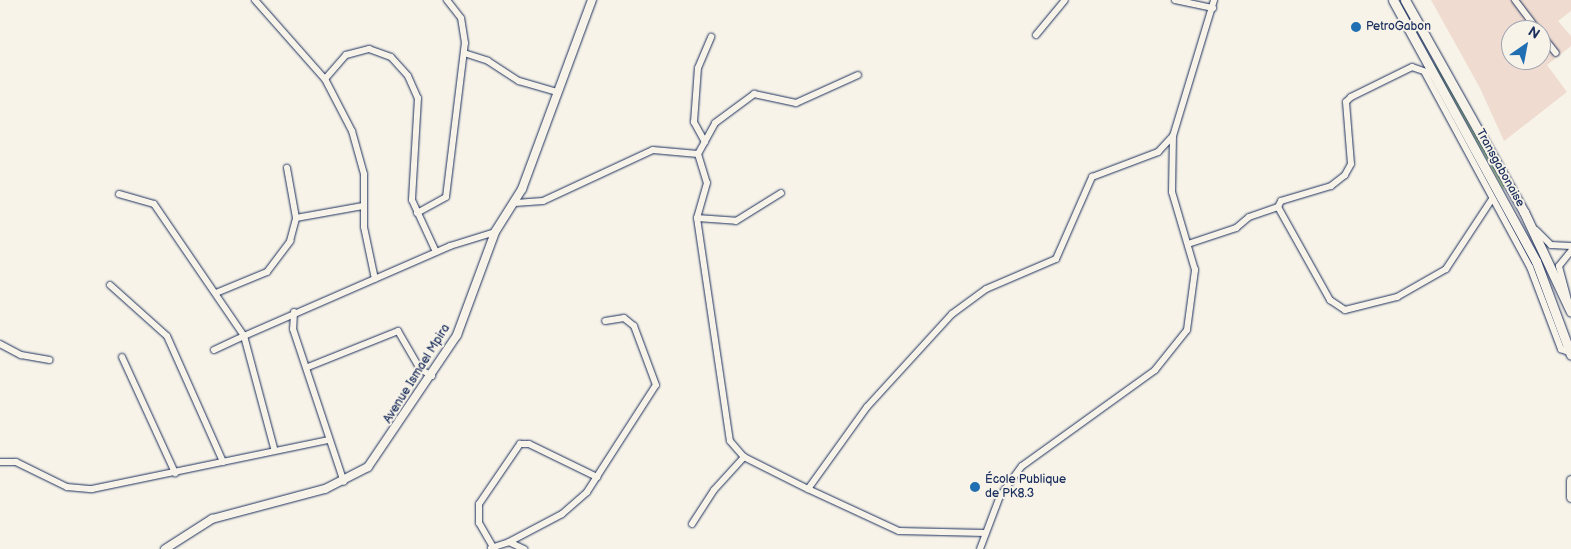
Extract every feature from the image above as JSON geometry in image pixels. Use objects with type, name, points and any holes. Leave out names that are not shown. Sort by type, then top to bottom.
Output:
[{"type":"highway","name":"Transgabonaise","points":[[1393,0],[1546,281],[1571,354]]},
{"type":"highway","name":"Transgabonaise","points":[[1405,0],[1524,212],[1570,308]]},
{"type":"highway","points":[[1571,480],[1571,497]]},
{"type":"main road","name":"Avenue Ismael Mpira","points":[[165,549],[212,519],[344,482],[368,467],[432,376],[465,317],[495,232],[515,203],[592,0]]},
{"type":"street","points":[[255,0],[325,79],[360,150],[368,262],[375,279]]},
{"type":"street","points":[[417,213],[446,197],[464,53],[461,18],[447,0]]},
{"type":"street","points":[[1036,36],[1065,0]]},
{"type":"street","points":[[1175,0],[1213,8]]},
{"type":"street","points":[[980,549],[1000,496],[1022,466],[1116,400],[1174,350],[1186,330],[1193,304],[1195,270],[1172,192],[1173,136],[1214,0]]},
{"type":"street","points":[[1515,0],[1530,20]]},
{"type":"street","points":[[705,142],[694,122],[698,68],[710,37]]},
{"type":"street","points":[[1551,47],[1556,53]]},
{"type":"street","points":[[325,79],[346,55],[362,49],[391,57],[408,76],[418,98],[410,169],[417,213],[436,252]]},
{"type":"street","points":[[464,53],[488,61],[519,81],[557,92]]},
{"type":"street","points":[[1188,244],[1236,228],[1248,217],[1278,207],[1281,201],[1331,186],[1345,174],[1351,164],[1346,102],[1351,97],[1412,66],[1436,76]]},
{"type":"street","points":[[1425,73],[1458,138],[1538,283],[1560,349],[1571,354]]},
{"type":"street","points":[[858,75],[796,103],[760,95],[747,97],[715,123],[698,154],[707,183],[697,218],[725,421],[730,441],[744,457],[898,531],[986,533]]},
{"type":"street","points":[[1458,138],[1467,133]]},
{"type":"street","points":[[808,489],[866,407],[952,314],[986,289],[1056,259],[1092,176],[1158,152],[1173,136]]},
{"type":"street","points":[[515,203],[543,201],[653,150],[698,154]]},
{"type":"street","points":[[216,293],[268,272],[290,241],[296,218],[287,168]]},
{"type":"street","points":[[697,218],[736,221],[781,193]]},
{"type":"street","points":[[119,194],[154,204],[244,336],[274,448]]},
{"type":"street","points":[[1278,207],[1330,300],[1345,310],[1397,297],[1446,269],[1492,199]]},
{"type":"street","points":[[296,218],[363,206]]},
{"type":"street","points":[[1524,212],[1548,244],[1571,246]]},
{"type":"street","points":[[214,350],[294,312],[436,252],[495,232]]},
{"type":"street","points":[[1570,308],[1560,266],[1571,251]]},
{"type":"street","points":[[110,285],[167,336],[223,462]]},
{"type":"street","points":[[294,312],[294,329],[308,367],[329,440],[344,482]]},
{"type":"street","points":[[597,477],[530,444],[520,444],[479,504],[478,523],[491,548],[509,542],[576,504],[597,477],[656,385],[634,326],[624,318],[605,321]]},
{"type":"street","points":[[308,367],[398,331],[420,369],[432,376]]},
{"type":"street","points":[[0,344],[21,355],[50,360]]},
{"type":"street","points":[[122,357],[175,473]]},
{"type":"street","points":[[0,462],[16,462],[67,487],[92,489],[175,473],[274,448],[329,440]]},
{"type":"street","points":[[692,524],[714,490],[744,457]]},
{"type":"street","points":[[509,542],[524,549]]},
{"type":"shaded area","points":[[1431,0],[1571,0],[1571,11],[1558,21],[1571,36],[1571,46],[1551,62],[1551,20],[1501,20],[1501,70],[1551,70],[1567,92],[1504,141],[1480,88]]},
{"type":"green space","points":[[1437,63],[1505,187],[1503,189],[1434,65]]},
{"type":"place","name":"PetroGabon","points":[[1356,27]]},
{"type":"place","name":"École Publique de PK8.3","points":[[975,487]]}]
